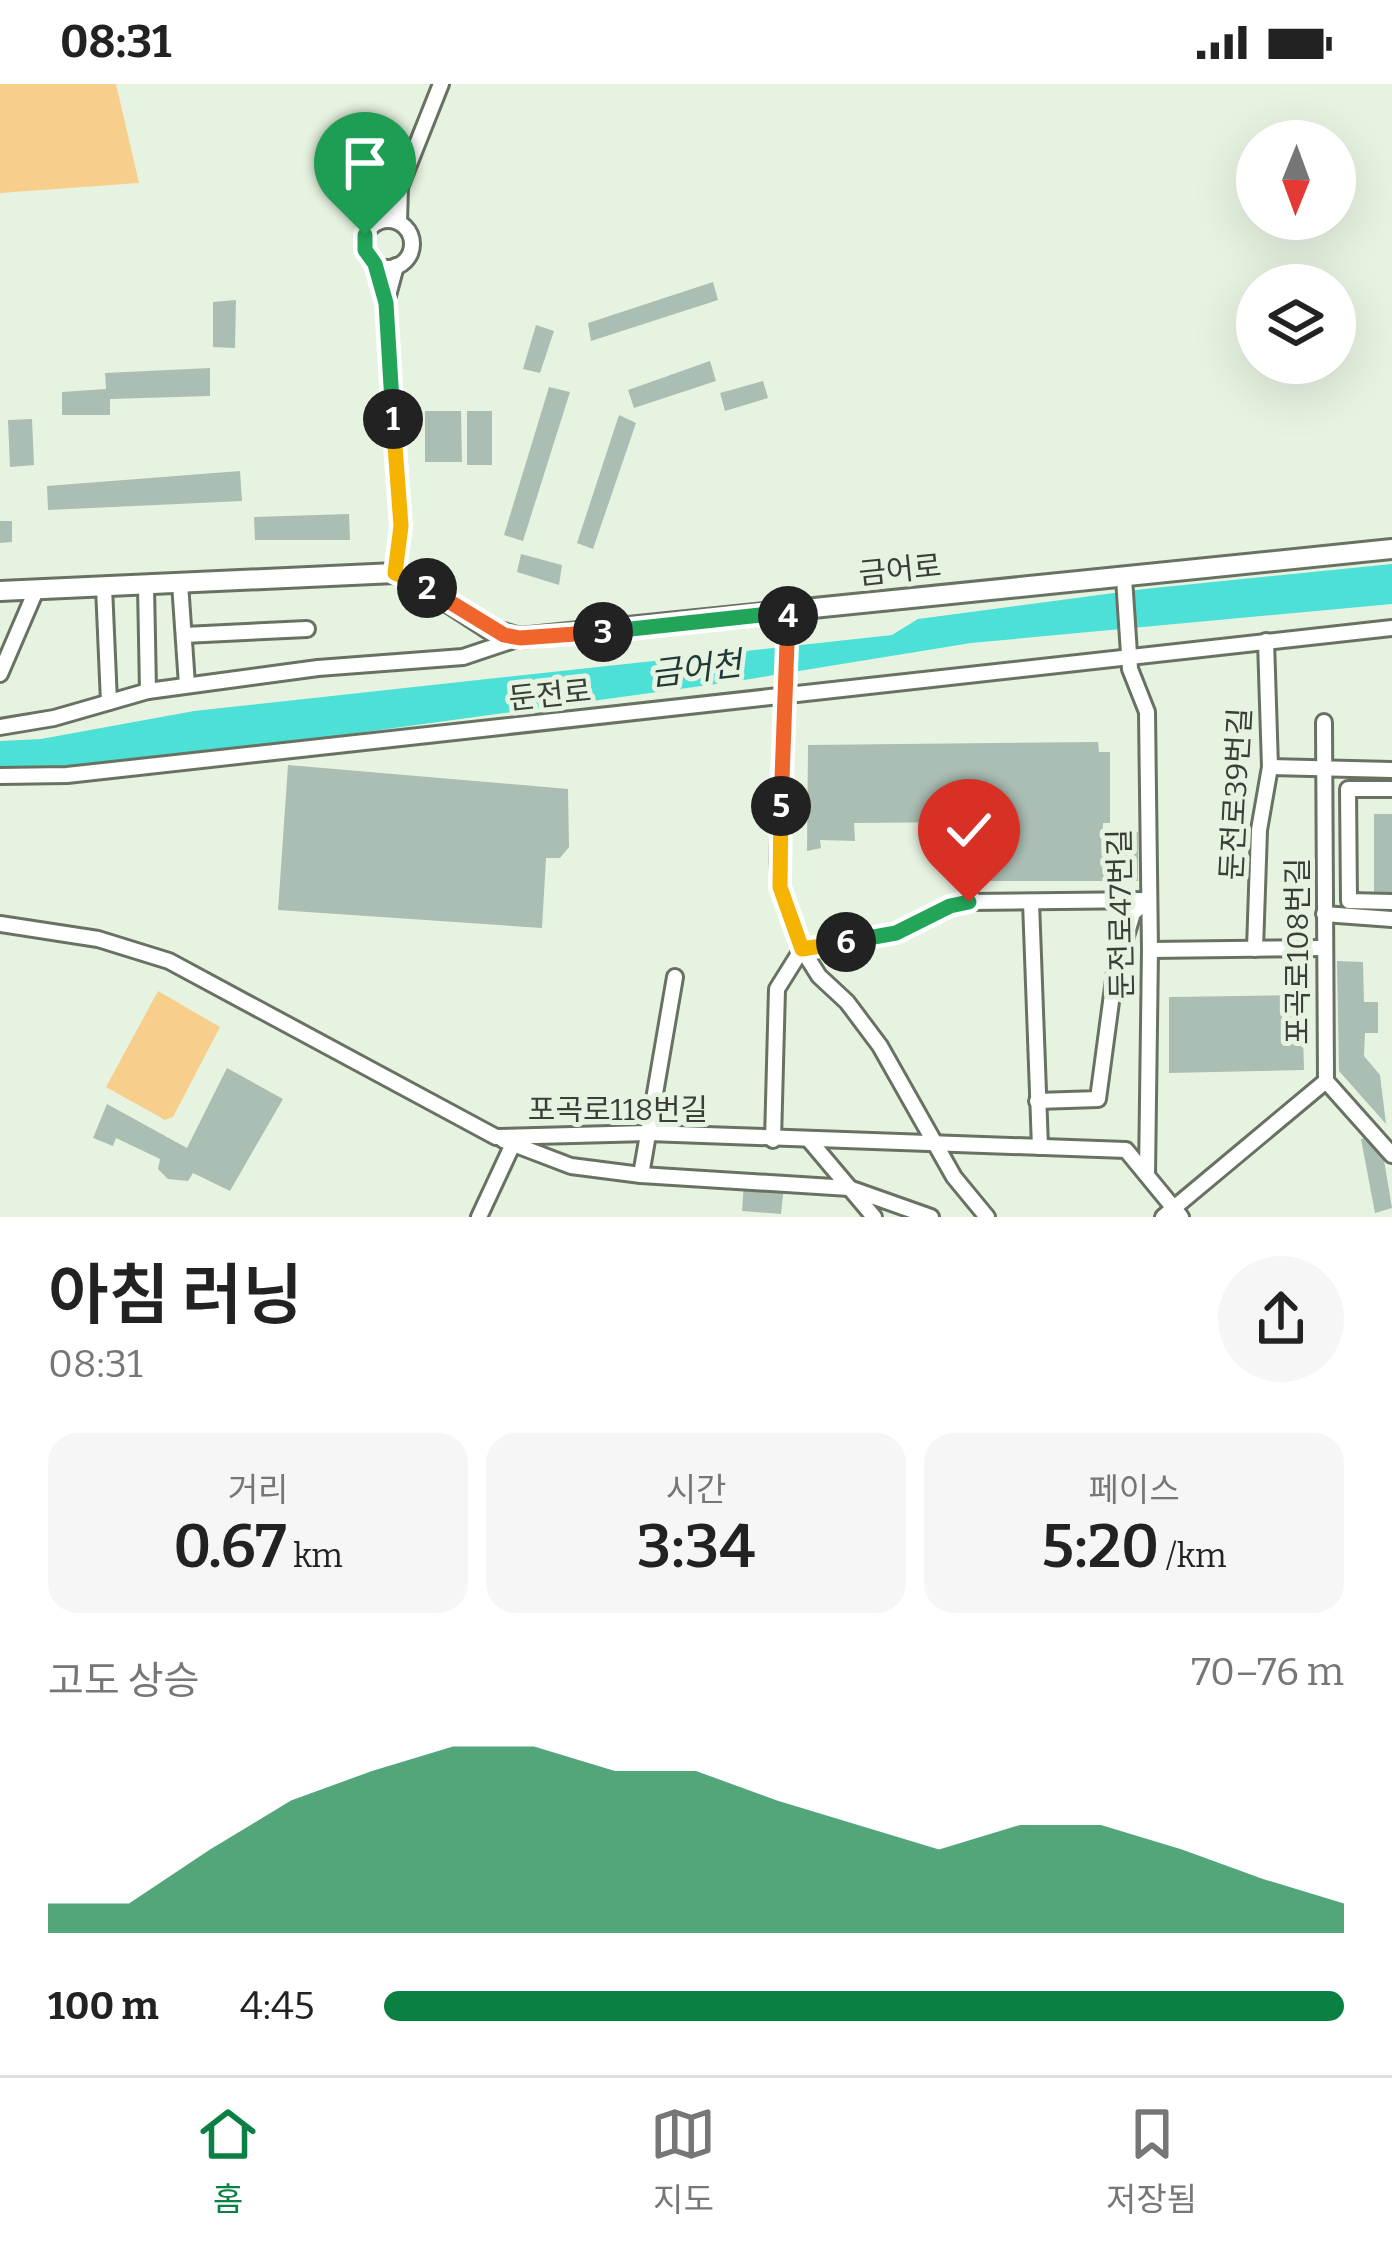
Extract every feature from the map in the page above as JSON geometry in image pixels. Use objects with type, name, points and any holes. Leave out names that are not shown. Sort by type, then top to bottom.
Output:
[{"type":"street","points":[[0,591],[395,573],[401,526],[386,303],[364,243],[400,188],[440,84]]},
{"type":"street","points":[[386,303],[396,266],[408,256],[412,242],[399,222],[400,188]]},
{"type":"street","points":[[378,222],[399,222]]},
{"type":"street","points":[[375,264],[396,266]]},
{"type":"street","name":"금어로","points":[[395,573],[409,577],[489,629],[520,638],[788,618],[1392,549]]},
{"type":"street","name":"둔전로47번길","points":[[1124,578],[1130,669],[1147,712],[1147,1175]]},
{"type":"street","points":[[180,584],[187,685]]},
{"type":"street","points":[[146,586],[148,691]]},
{"type":"street","points":[[104,587],[109,702]]},
{"type":"street","points":[[0,674],[37,588]]},
{"type":"street","points":[[788,618],[780,887],[802,949],[819,976],[847,1002],[880,1046],[954,1177],[987,1217]]},
{"type":"street","name":"둔전로","points":[[0,776],[46,778],[786,690],[1392,628]]},
{"type":"street","points":[[184,635],[307,629]]},
{"type":"street","points":[[0,727],[148,691],[318,668],[463,657],[520,638]]},
{"type":"street","name":"둔전로39번길","points":[[1256,950],[1258,830],[1270,767],[1266,641]]},
{"type":"street","name":"포곡로108번길","points":[[1324,722],[1326,1082],[1392,1155]]},
{"type":"street","points":[[1270,767],[1392,770]]},
{"type":"street","points":[[1392,790],[1348,789],[1348,901],[1392,902]]},
{"type":"street","points":[[773,1139],[777,989],[802,949],[896,933],[950,906],[969,902],[1148,900]]},
{"type":"street","points":[[1037,1101],[1098,1100],[1115,972],[1133,913],[1148,900]]},
{"type":"street","points":[[1031,902],[1040,1147]]},
{"type":"street","points":[[1324,914],[1392,919]]},
{"type":"street","name":"포곡로118번길","points":[[0,924],[98,939],[170,961],[496,1137],[648,1133],[1126,1150],[1172,1214]]},
{"type":"street","points":[[1150,950],[1324,948]]},
{"type":"street","points":[[641,1175],[675,977]]},
{"type":"street","points":[[1172,1214],[1326,1082]]},
{"type":"street","points":[[496,1137],[571,1166],[849,1188],[931,1217]]},
{"type":"street","points":[[810,1142],[874,1217]]},
{"type":"street","points":[[479,1217],[513,1144]]},
{"type":"shaded area","points":[[0,84],[116,84],[139,183],[0,193]]},
{"type":"shaded area","points":[[158,991],[220,1027],[173,1117],[165,1120],[106,1087]]},
{"type":"water","name":"금어천","points":[[1392,564],[1392,604],[971,643],[738,681],[262,746],[45,770],[0,767],[0,741],[41,739],[194,711],[892,635],[918,619],[1144,589]]},
{"type":"building","points":[[713,282],[718,300],[591,341],[588,323]]},
{"type":"building","points":[[236,300],[235,348],[213,347],[213,302]]},
{"type":"building","points":[[536,325],[554,331],[540,373],[523,369]]},
{"type":"building","points":[[710,361],[716,381],[634,408],[628,390]]},
{"type":"building","points":[[210,368],[210,396],[110,399],[110,415],[62,415],[62,392],[106,389],[105,373]]},
{"type":"building","points":[[763,381],[768,398],[725,411],[720,393]]},
{"type":"building","points":[[549,387],[570,392],[523,541],[504,535]]},
{"type":"building","points":[[425,411],[461,411],[462,462],[425,462]]},
{"type":"building","points":[[467,411],[492,411],[492,465],[467,465]]},
{"type":"building","points":[[619,415],[636,423],[593,549],[577,543]]},
{"type":"building","points":[[32,419],[34,465],[10,467],[8,420]]},
{"type":"building","points":[[240,471],[242,501],[48,510],[47,486]]},
{"type":"building","points":[[349,514],[350,540],[255,540],[254,517]]},
{"type":"building","points":[[0,521],[12,521],[12,542],[0,543]]},
{"type":"building","points":[[521,554],[562,565],[559,585],[517,572]]},
{"type":"building","points":[[1098,742],[1099,752],[1110,752],[1110,823],[1103,823],[1103,832],[1138,832],[1138,881],[967,881],[965,822],[854,823],[855,841],[820,840],[821,848],[807,851],[808,745]]},
{"type":"building","points":[[288,765],[568,789],[569,847],[560,858],[546,858],[542,928],[278,910]]},
{"type":"building","points":[[1374,814],[1392,814],[1392,893],[1374,893]]},
{"type":"building","points":[[1337,961],[1363,962],[1364,1002],[1378,1002],[1378,1033],[1365,1033],[1364,1056],[1380,1075],[1386,1124],[1339,1071]]},
{"type":"building","points":[[1302,995],[1304,1070],[1169,1073],[1169,997]]},
{"type":"building","points":[[227,1068],[283,1099],[230,1191],[193,1173],[188,1181],[168,1179],[158,1169],[160,1159],[116,1138],[113,1146],[93,1138],[107,1104],[187,1148]]},
{"type":"building","points":[[1370,1137],[1383,1154],[1392,1208],[1375,1213],[1361,1139]]},
{"type":"building","points":[[744,1182],[784,1185],[781,1214],[742,1211]]},
{"type":"route","points":[[365,235],[365,250],[375,264],[386,303],[401,526],[395,573],[409,577],[489,629],[520,638],[788,612],[778,863],[780,887],[802,949],[896,933],[950,906],[969,902]]}]
